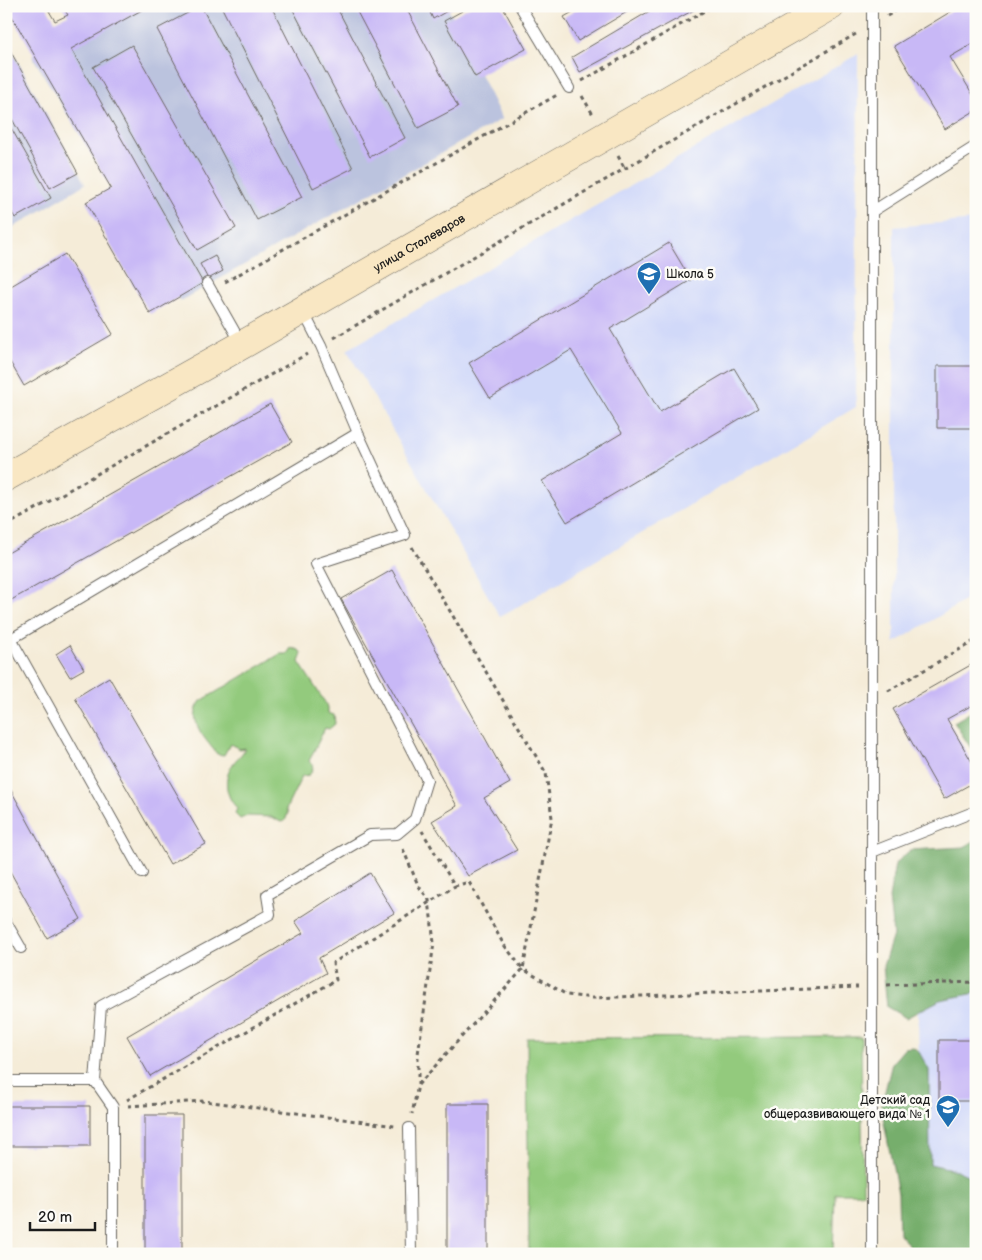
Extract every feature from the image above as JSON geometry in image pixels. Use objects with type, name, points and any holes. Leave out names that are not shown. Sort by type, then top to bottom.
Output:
[{"type":"main road","name":"улица Сталеваров","points":[[6,477],[242,345],[831,6]]},
{"type":"lane","points":[[520,6],[569,88]]},
{"type":"lane","points":[[872,6],[872,1254]]},
{"type":"lane","points":[[873,211],[976,146]]},
{"type":"lane","points":[[209,286],[242,345]]},
{"type":"lane","points":[[113,1254],[113,1107],[95,1081],[101,1006],[270,914],[266,895],[370,836],[397,834],[415,819],[427,780],[316,564],[405,535],[358,433],[321,346],[303,310]]},
{"type":"lane","points":[[142,873],[9,640],[358,433]]},
{"type":"lane","points":[[872,852],[976,811]]},
{"type":"lane","points":[[6,922],[21,948]]},
{"type":"lane","points":[[6,1081],[95,1081]]},
{"type":"lane","points":[[409,1128],[411,1254]]},
{"type":"path","points":[[209,286],[714,6]]},
{"type":"path","points":[[6,526],[321,346],[903,6]]},
{"type":"path","points":[[405,535],[546,773],[552,818],[523,969],[418,1086]]},
{"type":"path","points":[[873,700],[976,640]]},
{"type":"path","points":[[415,819],[455,886]]},
{"type":"path","points":[[113,1107],[204,1101],[409,1128],[418,1086],[418,1054],[434,943],[429,900],[418,885],[397,834]]},
{"type":"path","points":[[113,1107],[336,980],[333,963],[429,900],[455,886],[469,882],[504,945],[523,969],[567,995],[593,998],[976,982]]},
{"type":"shaded area","points":[[129,6],[447,6],[502,119],[180,301],[32,56]]},
{"type":"shaded area","points":[[6,40],[85,184],[6,232]]},
{"type":"shaded area","name":"Школа 5","points":[[858,54],[856,407],[500,617],[347,350]]},
{"type":"shaded area","points":[[976,220],[976,594],[894,643],[894,227]]},
{"type":"shaded area","name":"Детский сад общеразвивающего вида № 1","points":[[976,879],[976,1254],[921,1203],[916,880]]},
{"type":"green space","points":[[291,648],[299,650],[302,654],[299,662],[328,707],[328,713],[334,715],[335,724],[329,729],[325,728],[309,761],[313,766],[312,771],[309,775],[302,776],[286,809],[288,813],[285,821],[281,822],[271,817],[247,816],[240,819],[235,814],[237,808],[230,798],[227,781],[230,769],[245,748],[240,749],[230,744],[224,755],[217,754],[199,729],[195,715],[197,708],[201,701],[280,654],[287,654]]},
{"type":"green space","points":[[976,709],[976,756],[954,722]]},
{"type":"green space","points":[[976,840],[976,993],[940,1000],[906,1018],[887,1007],[883,966],[893,935],[889,898],[895,864],[910,850],[964,847]]},
{"type":"green space","points":[[861,1037],[863,1193],[835,1193],[833,1254],[529,1254],[527,1038]]},
{"type":"green space","points":[[913,1047],[919,1052],[929,1070],[930,1164],[956,1170],[976,1179],[976,1254],[907,1254],[909,1245],[899,1234],[898,1194],[881,1107],[892,1063],[905,1048]]},
{"type":"building","points":[[6,6],[46,6],[55,21],[68,15],[62,6],[149,6],[71,49],[203,283],[150,314],[86,202],[111,188]]},
{"type":"building","points":[[201,6],[302,197],[257,220],[157,29]]},
{"type":"building","points":[[221,6],[271,6],[353,168],[313,188]]},
{"type":"building","points":[[291,6],[336,6],[405,138],[370,157]]},
{"type":"building","points":[[354,6],[405,6],[458,107],[418,128]]},
{"type":"building","points":[[427,6],[456,6],[433,19]]},
{"type":"building","points":[[471,6],[502,6],[526,49],[475,77],[444,21]]},
{"type":"building","points":[[583,6],[637,6],[578,41],[564,17]]},
{"type":"building","points":[[658,6],[701,6],[580,72],[572,57]]},
{"type":"building","points":[[960,6],[976,6],[976,42],[950,57],[976,100],[976,110],[945,129],[894,46]]},
{"type":"building","points":[[6,43],[78,173],[50,188],[6,108]]},
{"type":"building","points":[[132,45],[236,228],[197,250],[93,67]]},
{"type":"building","points":[[6,119],[51,198],[15,218],[6,202]]},
{"type":"building","points":[[669,243],[691,280],[610,329],[660,412],[734,368],[758,408],[567,522],[542,481],[622,433],[571,350],[490,398],[469,363]]},
{"type":"building","points":[[65,254],[113,334],[24,386],[6,355],[6,289]]},
{"type":"building","points":[[215,256],[223,271],[208,279],[200,264]]},
{"type":"building","points":[[937,366],[976,366],[976,428],[937,428]]},
{"type":"building","points":[[270,404],[292,442],[6,603],[6,554]]},
{"type":"building","points":[[392,570],[510,783],[484,798],[517,850],[468,876],[432,821],[457,806],[341,599]]},
{"type":"building","points":[[70,645],[84,669],[70,677],[56,654]]},
{"type":"building","points":[[976,662],[976,703],[947,719],[976,769],[976,781],[944,799],[893,709]]},
{"type":"building","points":[[109,677],[206,844],[170,864],[75,698]]},
{"type":"building","points":[[6,781],[81,919],[47,938],[6,864]]},
{"type":"building","points":[[370,873],[394,913],[319,958],[326,973],[150,1076],[127,1036],[303,933],[295,921]]},
{"type":"building","points":[[939,1040],[976,1040],[976,1101],[939,1101]]},
{"type":"building","points":[[447,1104],[488,1104],[488,1254],[447,1254]]},
{"type":"building","points":[[6,1106],[90,1106],[90,1146],[6,1146]]},
{"type":"building","points":[[145,1115],[182,1115],[182,1254],[145,1254]]},
{"type":"place","name":"Школа 5","points":[[649,295]]},
{"type":"place","name":"Детский сад общеразвивающего вида № 1","points":[[948,1128]]}]
